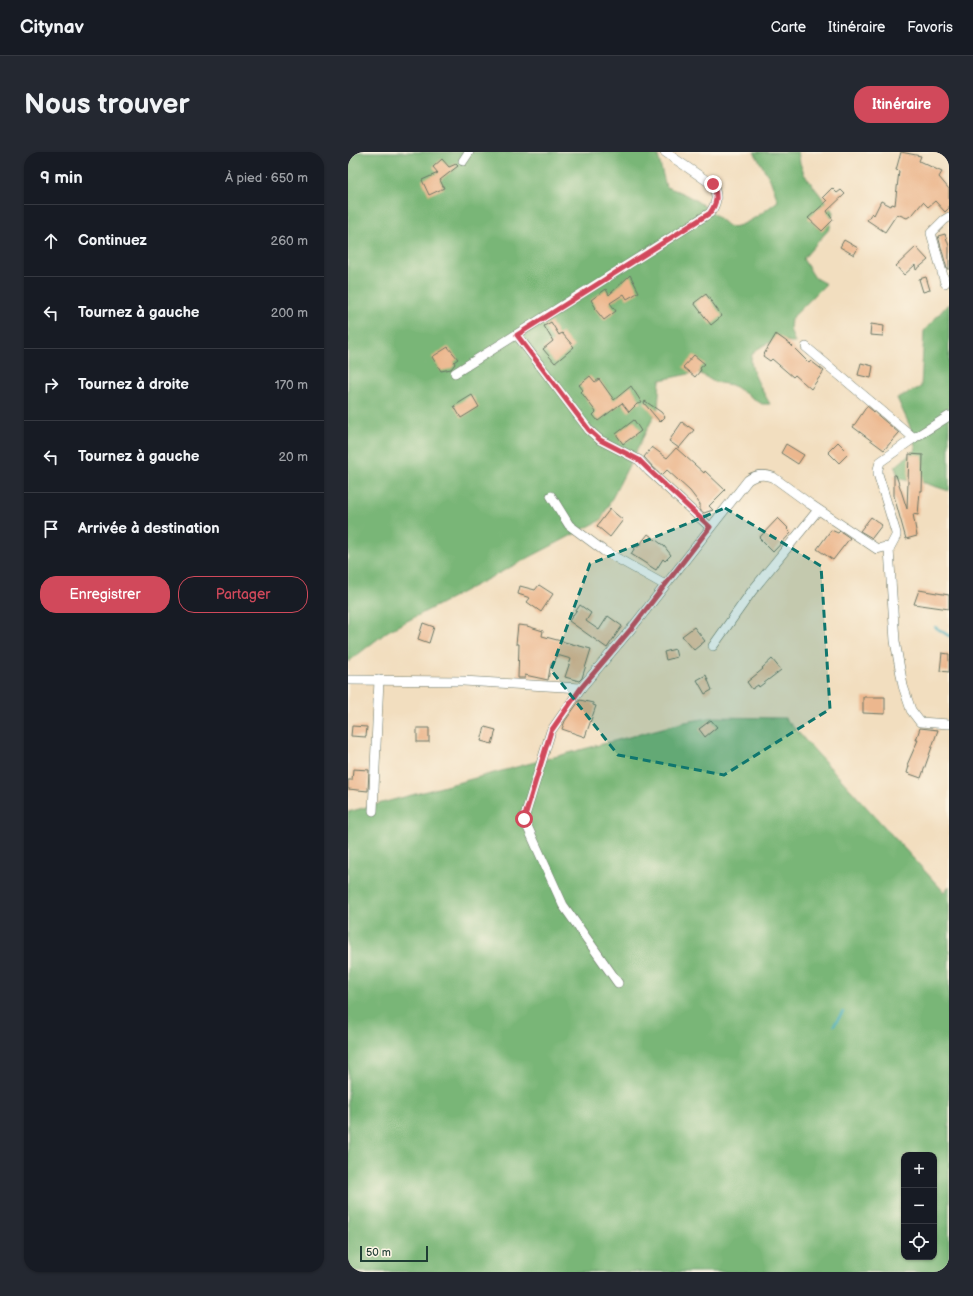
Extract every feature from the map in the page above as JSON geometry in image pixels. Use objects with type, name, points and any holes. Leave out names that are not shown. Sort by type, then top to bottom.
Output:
[{"type":"street","points":[[463,161],[469,152]]},
{"type":"street","points":[[456,374],[710,213],[717,200],[713,184],[665,152]]},
{"type":"street","points":[[945,284],[931,233],[949,216]]},
{"type":"street","points":[[517,335],[589,430],[600,440],[639,460],[710,527]]},
{"type":"street","points":[[806,347],[914,438]]},
{"type":"street","points":[[949,416],[880,462],[878,469],[896,533],[896,536],[889,549],[890,581],[895,640],[903,686],[911,710],[920,722],[949,724]]},
{"type":"street","points":[[618,983],[563,905],[524,819],[551,731],[581,688],[631,629],[710,527],[748,480],[753,476],[766,474],[773,477],[818,510],[877,549],[885,547],[889,549]]},
{"type":"street","points":[[551,496],[569,526],[604,551],[665,585]]},
{"type":"street","points":[[713,646],[752,591],[818,510]]},
{"type":"street","points":[[348,680],[463,681],[581,688]]},
{"type":"street","points":[[373,811],[379,680]]},
{"type":"highlighted area","points":[[725,508],[821,566],[830,709],[724,775],[618,755],[551,670],[590,564]]},
{"type":"green space","points":[[348,152],[657,152],[666,187],[692,198],[728,226],[733,227],[747,222],[761,214],[778,201],[770,179],[754,152],[798,152],[804,174],[833,212],[830,228],[803,259],[815,278],[826,284],[791,319],[790,329],[795,343],[788,341],[771,342],[757,349],[752,355],[751,360],[754,373],[770,404],[762,404],[732,385],[714,382],[698,372],[660,380],[658,408],[601,520],[388,631],[348,662]]},
{"type":"green space","points":[[949,303],[949,491],[925,483],[899,479],[895,467],[916,449],[909,424],[897,398],[921,387],[924,331]]},
{"type":"green space","points":[[714,717],[785,718],[944,892],[949,886],[949,1272],[348,1272],[348,812],[685,722]]},
{"type":"building","points":[[901,152],[921,156],[919,161],[942,172],[939,177],[949,189],[949,208],[945,212],[935,201],[928,207],[923,202],[913,214],[907,218],[897,214],[885,232],[867,220],[872,213],[874,215],[881,201],[891,206],[892,204],[895,205],[899,171],[896,170]]},
{"type":"building","points":[[442,159],[449,167],[456,164],[458,166],[440,180],[444,188],[429,195],[422,180],[438,173],[433,167]]},
{"type":"building","points":[[832,188],[837,193],[841,190],[845,194],[827,211],[833,220],[822,231],[808,218],[827,201],[823,197]]},
{"type":"building","points":[[945,234],[949,246],[949,269],[947,269],[938,236]]},
{"type":"building","points":[[844,240],[858,248],[854,255],[840,247]]},
{"type":"building","points":[[916,247],[928,260],[916,270],[915,265],[904,275],[896,266]]},
{"type":"building","points":[[630,275],[639,292],[627,299],[624,294],[610,303],[616,311],[604,320],[595,309],[596,308],[591,300],[606,289],[609,295]]},
{"type":"building","points":[[926,277],[930,290],[923,292],[919,279]]},
{"type":"building","points":[[706,294],[722,316],[711,325],[694,303]]},
{"type":"building","points":[[551,322],[559,335],[562,333],[574,347],[555,363],[543,349],[553,341],[544,326]]},
{"type":"building","points":[[871,324],[884,326],[883,336],[870,335]]},
{"type":"building","points":[[776,334],[790,344],[809,363],[811,361],[824,371],[811,389],[795,375],[793,377],[772,359],[770,361],[763,356]]},
{"type":"building","points":[[448,347],[458,359],[454,362],[455,364],[451,369],[441,371],[432,357]]},
{"type":"building","points":[[694,355],[705,364],[700,368],[701,370],[695,377],[683,367]]},
{"type":"building","points":[[861,363],[873,366],[871,378],[858,375]]},
{"type":"building","points":[[590,376],[595,382],[599,379],[614,400],[631,386],[642,403],[637,404],[629,412],[622,403],[598,421],[593,415],[596,412],[581,392],[583,390],[579,385]]},
{"type":"building","points":[[472,395],[479,407],[461,418],[454,406]]},
{"type":"building","points":[[645,401],[661,412],[665,417],[660,422],[644,403]]},
{"type":"building","points":[[867,406],[899,433],[884,450],[853,427]]},
{"type":"building","points":[[634,420],[641,431],[623,444],[616,434]]},
{"type":"building","points":[[682,422],[694,430],[679,448],[669,441]]},
{"type":"building","points":[[838,442],[849,453],[839,463],[828,452]]},
{"type":"building","points":[[786,444],[804,455],[798,464],[781,453]]},
{"type":"building","points":[[652,447],[667,458],[676,448],[704,473],[705,471],[725,490],[709,506],[713,510],[704,513],[700,510],[700,504],[690,491],[667,470],[662,475],[653,467],[644,457]]},
{"type":"building","points":[[909,454],[923,455],[922,491],[920,491],[918,515],[913,514],[917,536],[906,539],[894,496],[894,475],[896,475],[907,509]]},
{"type":"building","points":[[610,509],[623,520],[610,537],[597,526]]},
{"type":"building","points":[[871,517],[882,525],[872,538],[860,531]]},
{"type":"building","points":[[778,518],[791,533],[773,552],[759,538]]},
{"type":"building","points":[[831,530],[838,533],[840,531],[850,538],[833,560],[817,549]]},
{"type":"building","points":[[648,534],[664,546],[671,555],[665,561],[663,559],[656,570],[631,554],[636,546],[638,547]]},
{"type":"building","points":[[539,585],[553,594],[541,612],[527,602],[530,598],[518,594],[520,586],[535,590]]},
{"type":"building","points":[[919,590],[949,595],[949,609],[914,604]]},
{"type":"building","points":[[580,605],[591,613],[586,621],[599,630],[608,616],[622,626],[607,648],[569,621]]},
{"type":"building","points":[[423,623],[434,627],[429,643],[418,639]]},
{"type":"building","points":[[518,625],[543,631],[542,636],[591,649],[582,678],[579,681],[565,677],[571,659],[557,655],[554,664],[551,663],[548,680],[525,675],[525,678],[518,678],[519,644],[516,644]]},
{"type":"building","points":[[694,627],[705,641],[694,650],[682,636]]},
{"type":"building","points":[[675,649],[677,657],[666,660],[664,652]]},
{"type":"building","points":[[942,653],[949,654],[949,672],[940,671]]},
{"type":"building","points":[[772,659],[781,670],[759,687],[758,685],[752,689],[747,682],[763,669],[762,668]]},
{"type":"building","points":[[706,675],[712,690],[705,694],[697,680]]},
{"type":"building","points":[[863,697],[885,697],[885,714],[863,713]]},
{"type":"building","points":[[580,700],[593,703],[593,705],[596,706],[585,737],[562,729],[565,721]]},
{"type":"building","points":[[711,720],[717,727],[705,737],[699,729]]},
{"type":"building","points":[[352,726],[367,727],[366,737],[351,736]]},
{"type":"building","points":[[485,727],[496,730],[492,744],[481,741]]},
{"type":"building","points":[[417,728],[429,728],[429,742],[417,742]]},
{"type":"building","points":[[920,728],[938,730],[921,778],[907,773],[909,766],[907,765],[918,740],[916,740]]},
{"type":"building","points":[[353,769],[369,770],[368,791],[348,789],[348,780],[352,780]]},
{"type":"waterway","points":[[935,627],[949,636]]},
{"type":"waterway","points":[[834,1025],[843,1012]]},
{"type":"route","points":[[524,819],[551,731],[581,688],[631,629],[710,527],[639,460],[600,440],[589,430],[517,335],[710,213],[717,200],[713,184]]}]
